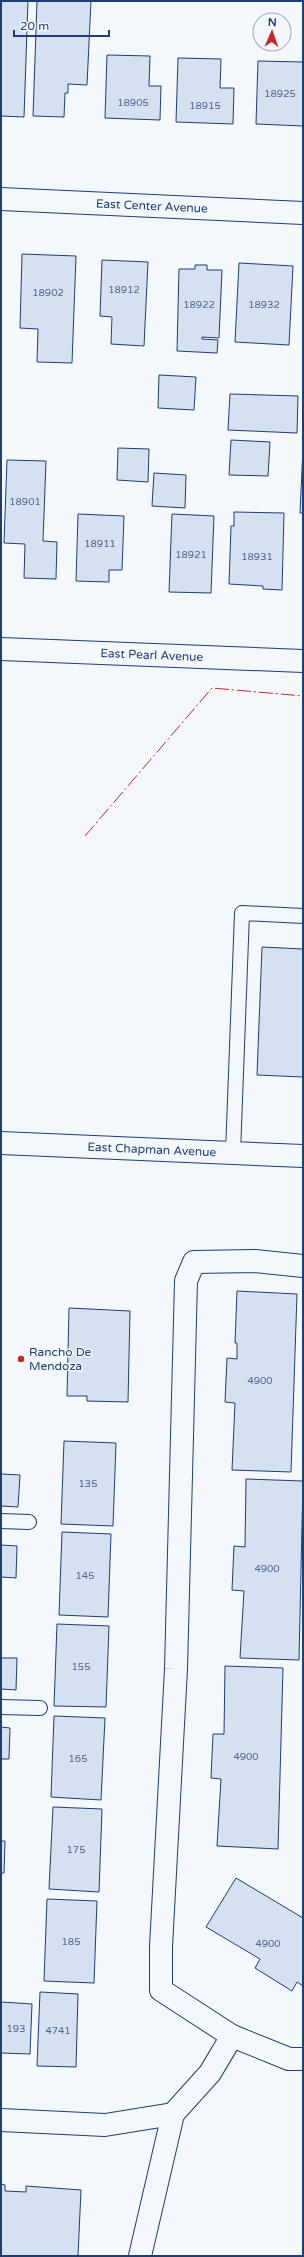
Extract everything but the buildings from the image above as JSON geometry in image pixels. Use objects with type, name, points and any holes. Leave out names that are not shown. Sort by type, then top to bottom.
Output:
[{"type":"street","name":"East Center Avenue","points":[[1,199],[303,213]]},
{"type":"street","name":"East Pearl Avenue","points":[[1,649],[303,661]]},
{"type":"street","name":"East Chapman Avenue","points":[[1,1143],[303,1156]]},
{"type":"street","points":[[303,1266],[255,1261],[194,1262],[186,1282],[176,1669],[161,1947],[161,1990],[232,2036],[289,2059],[303,2059]]},
{"type":"street","points":[[140,2256],[173,2114],[210,2073],[232,2036]]},
{"type":"street","points":[[1,2120],[104,2125],[173,2114]]},
{"type":"lane","points":[[233,1153],[242,913],[303,916]]},
{"type":"lane","points":[[1,1521],[29,1522]]},
{"type":"lane","points":[[1,1707],[40,1708]]},
{"type":"power","points":[[85,836],[212,688],[303,696]]},
{"type":"place","name":"Rancho De Mendoza","points":[[21,1359]]}]
